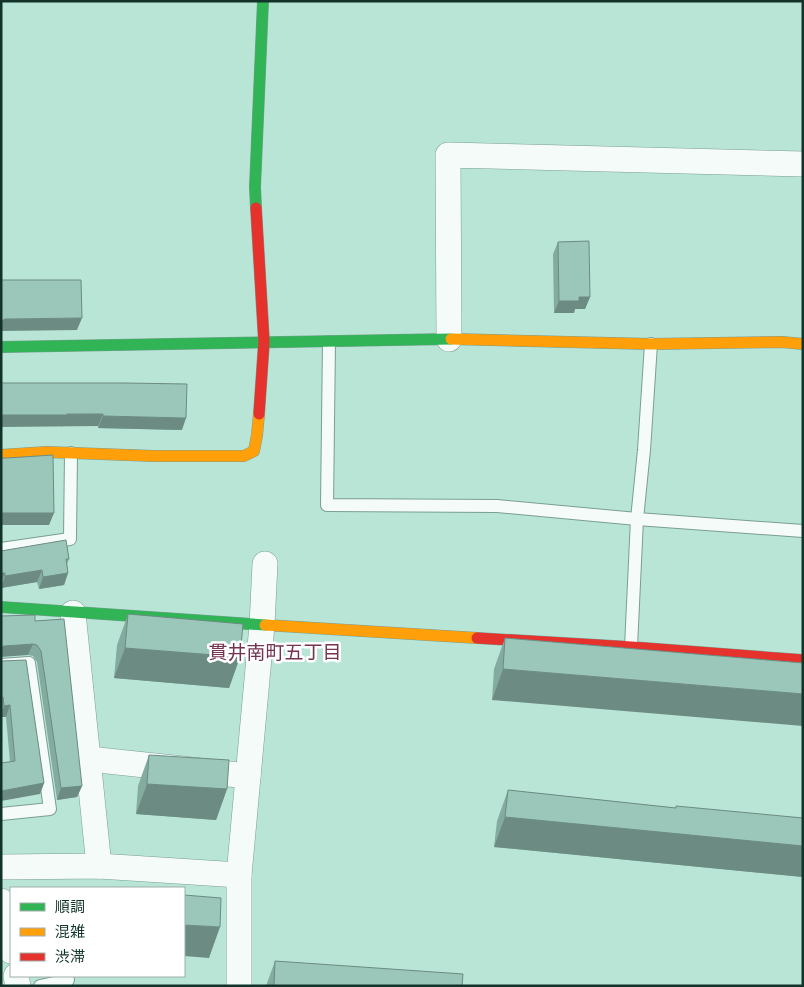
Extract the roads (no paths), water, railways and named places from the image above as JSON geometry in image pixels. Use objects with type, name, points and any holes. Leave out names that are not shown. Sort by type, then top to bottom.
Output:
[{"type":"street","points":[[1,455],[14,453],[71,453],[163,457],[244,456],[254,451],[257,435],[264,342],[255,187],[263,1]]},
{"type":"street","points":[[449,339],[448,155],[803,164]]},
{"type":"street","points":[[1,347],[449,339],[651,344],[782,342],[803,344]]},
{"type":"street","points":[[239,986],[239,875],[262,625],[265,564]]},
{"type":"street","points":[[1,607],[631,647],[803,660]]},
{"type":"street","points":[[73,613],[100,866]]},
{"type":"street","points":[[88,759],[248,776]]},
{"type":"street","points":[[1,867],[100,866],[239,875]]},
{"type":"street","points":[[1,901],[10,946]]},
{"type":"lane","points":[[329,342],[327,505],[497,506],[637,519],[803,530]]},
{"type":"lane","points":[[631,647],[637,519],[651,344]]},
{"type":"lane","points":[[1,550],[70,539],[71,453]]},
{"type":"lane","points":[[1,665],[29,662],[50,809],[1,814]]},
{"type":"lane","points":[[40,986],[68,980]]},
{"type":"district","name":"貫井南町五丁目","points":[[275,652]]}]
